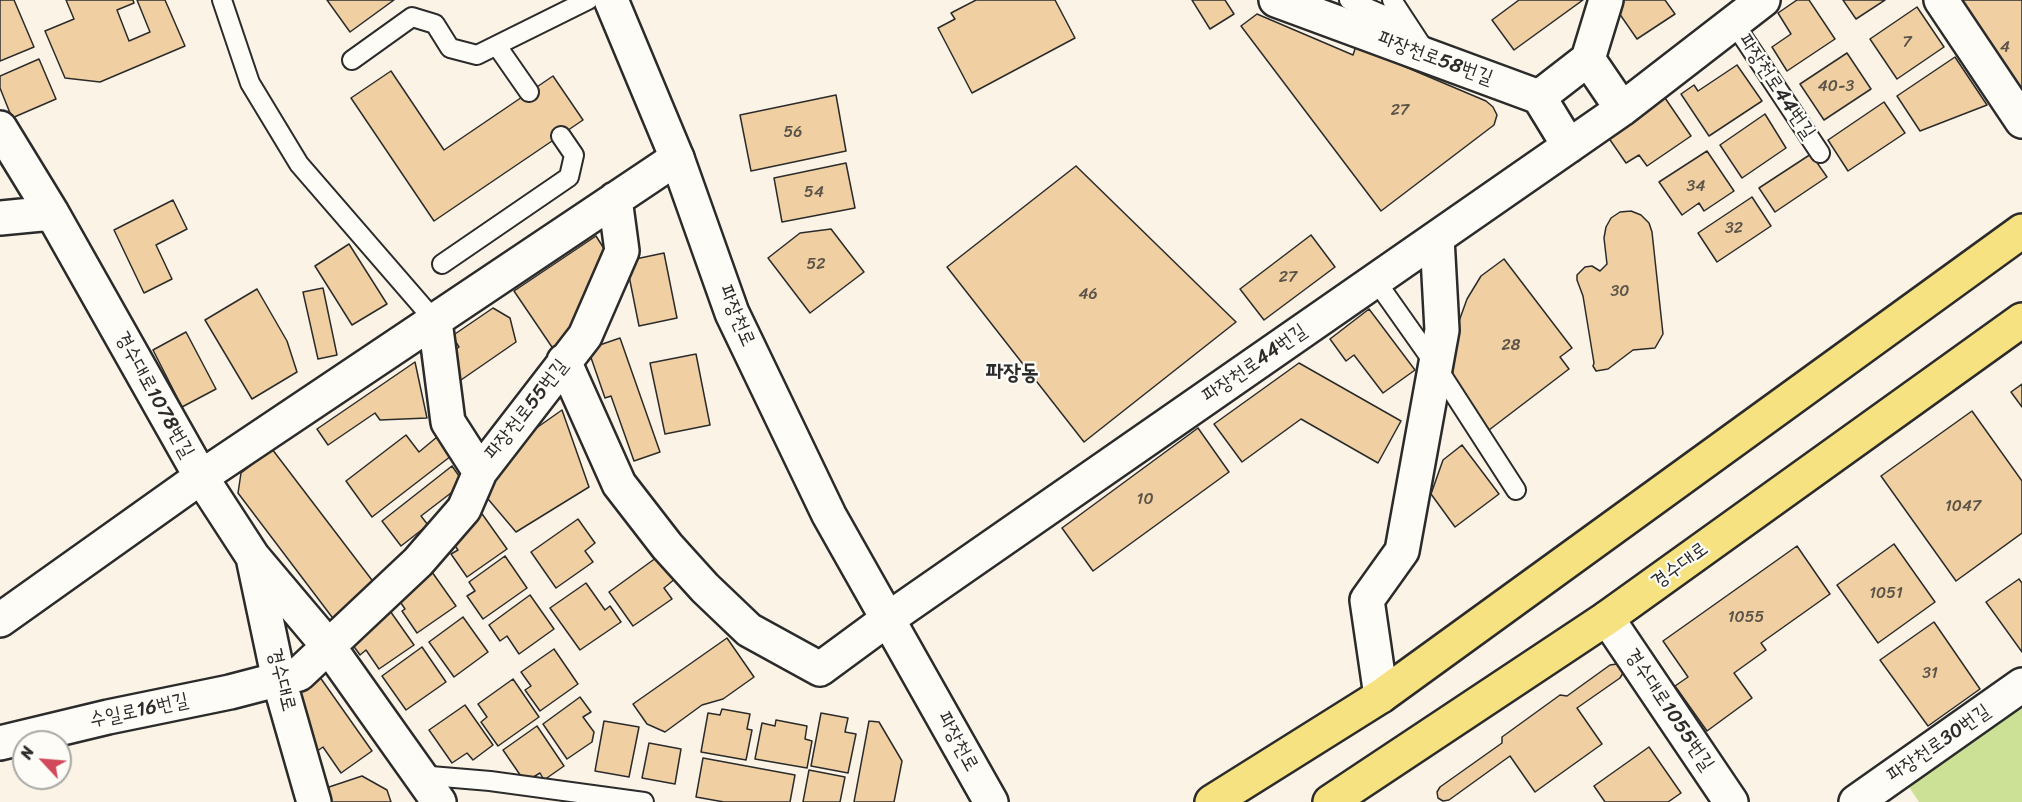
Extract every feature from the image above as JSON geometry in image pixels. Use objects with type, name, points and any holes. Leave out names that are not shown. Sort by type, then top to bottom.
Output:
[{"type":"main road","points":[[1212,802],[1381,696],[2022,231]]},
{"type":"main road","name":"경수대로","points":[[1330,802],[1607,618],[2022,320]]},
{"type":"street","name":"파장천로","points":[[611,0],[677,158],[732,313],[829,514],[991,802]]},
{"type":"street","name":"파장천로58번길","points":[[1276,0],[1539,97]]},
{"type":"street","points":[[1569,146],[1539,97],[1588,59],[1606,0]]},
{"type":"street","name":"파장천로44번길","points":[[888,619],[1622,110],[1763,0]]},
{"type":"street","points":[[1941,0],[2022,121]]},
{"type":"street","points":[[1588,59],[1622,110]]},
{"type":"street","name":"경수대로1078번길","points":[[0,128],[52,213],[201,477],[253,557],[329,647],[439,802]]},
{"type":"street","points":[[0,620],[201,477],[677,158]]},
{"type":"street","name":"파장천로55번길","points":[[435,321],[448,422],[480,472],[585,336],[622,251],[615,199]]},
{"type":"street","points":[[0,218],[52,213]]},
{"type":"street","points":[[1381,696],[1367,600],[1402,551],[1442,330],[1437,238]]},
{"type":"street","points":[[564,361],[619,484],[667,546],[705,588],[749,630],[820,669],[888,619]]},
{"type":"street","points":[[329,647],[418,562],[464,509],[480,472]]},
{"type":"street","name":"경수대로","points":[[253,557],[279,680],[314,802]]},
{"type":"street","name":"경수대로1055번길","points":[[1607,618],[1731,802]]},
{"type":"street","name":"수일로16번길","points":[[0,742],[279,680],[299,674],[329,647]]},
{"type":"street","name":"파장천로30번길","points":[[1856,802],[2022,685]]},
{"type":"lane","points":[[222,0],[250,83],[299,164],[435,321]]},
{"type":"lane","points":[[352,60],[412,17],[435,24],[450,48],[477,56],[588,0]]},
{"type":"lane","points":[[1349,0],[1409,26]]},
{"type":"lane","points":[[1392,0],[1429,56]]},
{"type":"lane","name":"파장천로44번길","points":[[1733,22],[1820,153]]},
{"type":"lane","points":[[497,46],[530,92]]},
{"type":"lane","points":[[442,264],[569,177],[574,155],[561,136]]},
{"type":"lane","points":[[1376,281],[1436,366],[1516,490]]},
{"type":"lane","points":[[419,775],[490,781],[644,802]]},
{"type":"green space","points":[[2022,702],[2022,802],[1919,802],[1905,781]]},
{"type":"building","points":[[0,0],[14,0],[34,47],[0,61]]},
{"type":"building","points":[[66,0],[133,0],[134,3],[117,10],[129,41],[150,32],[137,0],[165,0],[185,46],[100,82],[65,78],[45,31],[74,19]]},
{"type":"building","points":[[327,0],[394,0],[350,32]]},
{"type":"building","points":[[976,0],[1055,0],[1075,38],[972,93],[938,28],[955,19],[951,13]]},
{"type":"building","points":[[1192,0],[1225,0],[1234,14],[1210,29]]},
{"type":"building","points":[[1519,0],[1583,0],[1514,50],[1492,20]]},
{"type":"building","points":[[1610,0],[1665,0],[1675,14],[1637,39]]},
{"type":"building","points":[[1797,0],[1809,0],[1835,39],[1787,71],[1772,47],[1791,34],[1778,13]]},
{"type":"building","points":[[1843,0],[1885,0],[1856,19]]},
{"type":"building","points":[[1957,0],[2022,0],[2022,96]]},
{"type":"building","points":[[1917,7],[1944,47],[1897,79],[1870,39]]},
{"type":"building","points":[[1257,14],[1353,55],[1356,46],[1486,101],[1497,115],[1494,125],[1381,211],[1241,26]]},
{"type":"building","points":[[1847,53],[1871,89],[1824,120],[1800,84]]},
{"type":"building","points":[[1955,57],[1987,105],[1920,131],[1897,96]]},
{"type":"building","points":[[39,59],[56,99],[12,118],[0,88],[0,76]]},
{"type":"building","points":[[1737,65],[1762,101],[1709,136],[1681,94],[1694,85],[1698,91]]},
{"type":"building","points":[[391,71],[444,150],[553,76],[583,120],[434,221],[351,98]]},
{"type":"building","points":[[836,95],[846,151],[751,171],[740,115]]},
{"type":"building","points":[[1663,95],[1691,136],[1647,166],[1639,155],[1626,163],[1606,134]]},
{"type":"building","points":[[1884,102],[1905,133],[1848,171],[1828,140]]},
{"type":"building","points":[[1765,114],[1786,148],[1742,178],[1720,145]]},
{"type":"building","points":[[1707,151],[1734,191],[1704,211],[1699,203],[1682,215],[1659,182]]},
{"type":"building","points":[[1811,154],[1827,177],[1775,212],[1759,188]]},
{"type":"building","points":[[846,163],[855,208],[782,222],[774,178]]},
{"type":"building","points":[[1076,166],[1236,322],[1084,442],[947,267]]},
{"type":"building","points":[[1752,197],[1771,226],[1717,262],[1698,233]]},
{"type":"building","points":[[173,200],[187,229],[156,245],[172,279],[144,293],[114,230]]},
{"type":"building","points":[[1631,211],[1641,215],[1649,223],[1652,232],[1663,334],[1655,348],[1633,350],[1608,369],[1596,371],[1593,366],[1583,296],[1577,275],[1585,267],[1592,266],[1600,271],[1607,264],[1604,238],[1606,227],[1611,218],[1620,212]]},
{"type":"building","points":[[831,229],[864,272],[810,313],[768,258],[800,233]]},
{"type":"building","points":[[1311,235],[1335,267],[1264,320],[1240,289]]},
{"type":"building","points":[[596,236],[608,255],[607,269],[589,282],[580,333],[554,350],[514,291]]},
{"type":"building","points":[[349,244],[387,304],[352,325],[315,266]]},
{"type":"building","points":[[664,253],[677,318],[639,326],[626,261]]},
{"type":"building","points":[[1504,259],[1572,348],[1560,357],[1569,369],[1489,430],[1453,382],[1452,363],[1458,324],[1467,299],[1481,276]]},
{"type":"building","points":[[323,288],[337,355],[318,359],[303,292]]},
{"type":"building","points":[[257,289],[287,341],[297,372],[252,399],[205,320]]},
{"type":"building","points":[[493,308],[510,318],[516,342],[461,380],[445,357],[459,347],[452,336]]},
{"type":"building","points":[[1369,309],[1415,370],[1383,393],[1354,355],[1346,361],[1330,339]]},
{"type":"building","points":[[186,332],[216,389],[182,407],[153,350]]},
{"type":"building","points":[[620,338],[660,452],[634,461],[611,396],[605,398],[588,349]]},
{"type":"building","points":[[696,354],[710,425],[665,434],[650,363]]},
{"type":"building","points":[[415,362],[427,418],[380,420],[375,413],[328,445],[317,429]]},
{"type":"building","points":[[1299,363],[1401,421],[1378,463],[1301,419],[1242,462],[1214,424]]},
{"type":"building","points":[[2022,384],[2022,407],[2011,392]]},
{"type":"building","points":[[562,410],[589,487],[516,532],[488,499],[500,466],[525,436]]},
{"type":"building","points":[[1972,411],[2022,481],[2022,533],[1956,581],[1881,476]]},
{"type":"building","points":[[1198,428],[1229,472],[1093,571],[1062,528]]},
{"type":"building","points":[[406,435],[419,452],[437,437],[451,456],[372,517],[346,481]]},
{"type":"building","points":[[1462,445],[1499,494],[1455,527],[1431,494],[1443,460]]},
{"type":"building","points":[[272,449],[378,588],[335,621],[238,493],[241,473]]},
{"type":"building","points":[[452,466],[464,483],[421,516],[428,525],[401,546],[382,521]]},
{"type":"building","points":[[480,511],[507,549],[467,577],[451,554],[458,550],[447,535]]},
{"type":"building","points":[[578,519],[595,543],[585,551],[593,562],[556,588],[531,552]]},
{"type":"building","points":[[1894,544],[1935,602],[1878,643],[1837,585]]},
{"type":"building","points":[[1797,546],[1830,594],[1761,643],[1766,650],[1734,673],[1752,698],[1707,731],[1675,686],[1688,677],[1663,641]]},
{"type":"building","points":[[660,555],[676,578],[664,588],[672,599],[633,626],[609,592]]},
{"type":"building","points":[[505,556],[527,588],[483,619],[467,596],[475,591],[469,582]]},
{"type":"building","points":[[432,572],[456,606],[417,633],[402,611],[405,609],[397,597]]},
{"type":"building","points":[[2019,579],[2022,583],[2022,652],[1986,602]]},
{"type":"building","points":[[586,583],[605,610],[610,606],[621,622],[580,650],[550,608]]},
{"type":"building","points":[[530,595],[554,629],[519,654],[507,636],[500,641],[489,625]]},
{"type":"building","points":[[388,608],[414,645],[379,669],[366,650],[360,655],[347,637]]},
{"type":"building","points":[[463,617],[488,652],[454,677],[429,642]]},
{"type":"building","points":[[1934,622],[1980,689],[1928,726],[1880,660]]},
{"type":"building","points":[[727,638],[754,677],[723,699],[702,705],[665,732],[647,724],[633,704]]},
{"type":"building","points":[[422,647],[446,682],[406,710],[382,676]]},
{"type":"building","points":[[554,649],[578,684],[540,711],[525,690],[531,686],[521,672]]},
{"type":"building","points":[[1617,664],[1622,667],[1623,673],[1620,678],[1577,708],[1602,744],[1535,792],[1510,756],[1449,800],[1443,801],[1438,798],[1437,792],[1440,787],[1502,743],[1502,737],[1560,695],[1567,696],[1610,665]]},
{"type":"building","points":[[317,673],[372,751],[341,773],[323,747],[313,754],[289,692]]},
{"type":"building","points":[[513,679],[539,717],[498,746],[481,722],[487,717],[478,704]]},
{"type":"building","points":[[580,697],[591,712],[583,717],[594,732],[592,742],[567,759],[543,724]]},
{"type":"building","points":[[465,705],[493,745],[473,760],[467,753],[452,763],[429,730]]},
{"type":"building","points":[[722,709],[750,714],[747,729],[752,730],[746,760],[701,752],[708,713],[720,715]]},
{"type":"building","points":[[821,713],[848,718],[845,732],[856,734],[848,773],[811,766]]},
{"type":"building","points":[[776,720],[807,726],[805,739],[812,741],[807,768],[755,759],[762,723],[775,726]]},
{"type":"building","points":[[604,721],[639,727],[629,777],[595,771]]},
{"type":"building","points":[[869,721],[879,722],[902,761],[894,802],[854,802]]},
{"type":"building","points":[[537,726],[564,766],[544,780],[540,773],[525,782],[503,750]]},
{"type":"building","points":[[649,743],[681,749],[675,784],[642,778]]},
{"type":"building","points":[[1649,747],[1681,793],[1668,802],[1605,802],[1594,786]]},
{"type":"building","points":[[703,758],[795,775],[790,802],[724,802],[696,797]]},
{"type":"building","points":[[809,770],[845,777],[840,802],[803,802]]},
{"type":"building","points":[[362,776],[387,790],[391,802],[328,802],[323,789]]},
{"type":"district","name":"파장동","points":[[1012,373]]}]
